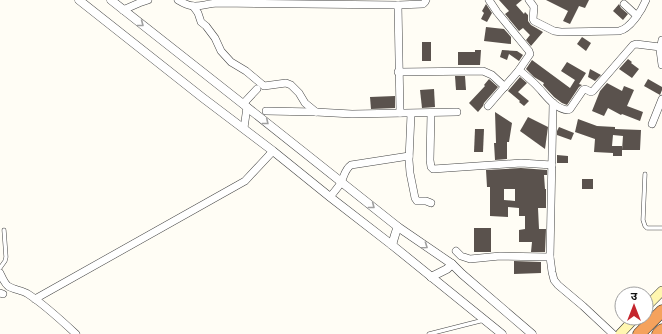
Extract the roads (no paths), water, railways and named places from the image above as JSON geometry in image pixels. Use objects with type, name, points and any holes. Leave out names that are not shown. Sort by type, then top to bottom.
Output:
[{"type":"highway","points":[[639,334],[662,311]]},
{"type":"highway","points":[[658,334],[662,330]]},
{"type":"main road","points":[[654,299],[662,291]]},
{"type":"main road","points":[[620,334],[628,326]]},
{"type":"street","points":[[80,0],[392,245],[502,334]]},
{"type":"street","points":[[111,0],[398,227],[452,264],[532,334]]},
{"type":"street","points":[[123,10],[148,0]]},
{"type":"street","points":[[178,0],[193,6],[218,3],[398,5],[423,4],[426,0]]},
{"type":"street","points":[[488,106],[530,55],[530,52],[489,0]]},
{"type":"street","points":[[529,0],[534,7],[534,21],[558,32],[622,30],[637,16],[646,0]]},
{"type":"street","points":[[624,4],[637,16]]},
{"type":"street","points":[[398,5],[398,72],[400,113]]},
{"type":"street","points":[[193,6],[201,22],[206,26],[221,51],[231,62],[264,86]]},
{"type":"street","points":[[519,70],[553,103],[568,110],[581,91],[585,89],[592,92],[633,45],[661,44],[660,55],[662,65]]},
{"type":"street","points":[[398,72],[483,71],[492,75],[505,87]]},
{"type":"street","points":[[257,81],[257,90]]},
{"type":"street","points":[[244,128],[245,105],[257,90],[264,86],[286,83],[291,85],[299,93],[305,103],[316,112]]},
{"type":"street","points":[[652,124],[662,98]]},
{"type":"street","points":[[553,103],[550,257],[554,280],[613,334]]},
{"type":"street","points":[[266,111],[352,114],[457,112]]},
{"type":"street","points":[[431,113],[430,160],[431,167],[433,168],[521,163],[552,165]]},
{"type":"street","points":[[411,114],[410,173],[415,199],[417,201],[426,201],[431,203]]},
{"type":"street","points":[[35,299],[245,182],[273,151]]},
{"type":"street","points":[[330,197],[351,165],[410,156]]},
{"type":"street","points":[[392,245],[398,227]]},
{"type":"street","points":[[456,251],[461,256],[470,259],[500,256],[550,257]]},
{"type":"street","points":[[431,277],[447,269],[452,264]]},
{"type":"street","points":[[0,273],[9,286],[24,291],[76,334]]},
{"type":"lane","points":[[645,174],[644,225],[647,228],[662,228]]},
{"type":"lane","points":[[0,268],[6,259],[4,230]]},
{"type":"lane","points":[[429,334],[485,320]]}]
